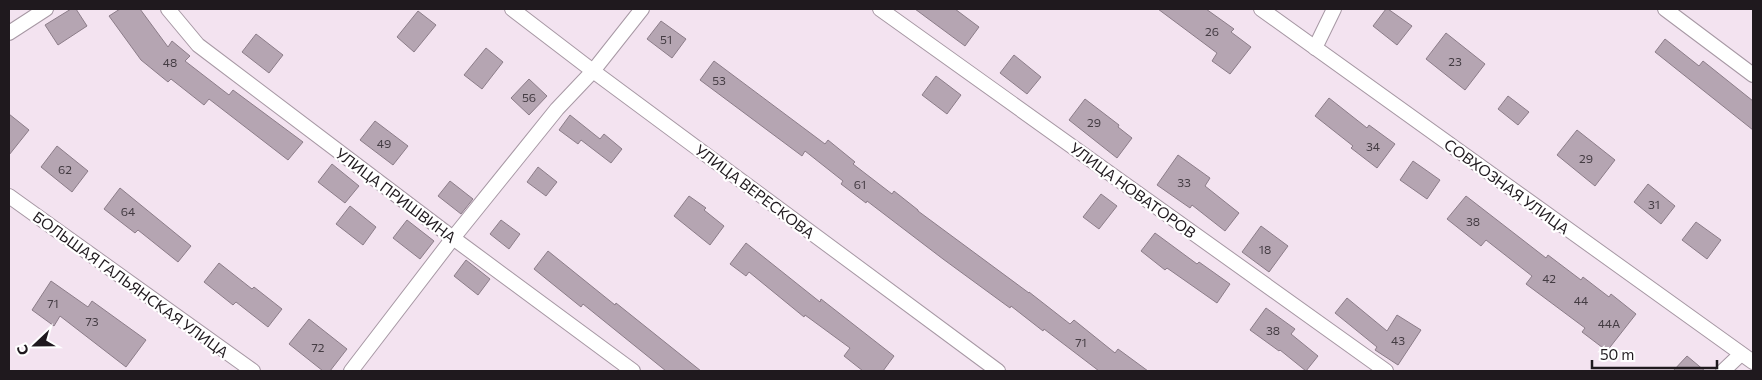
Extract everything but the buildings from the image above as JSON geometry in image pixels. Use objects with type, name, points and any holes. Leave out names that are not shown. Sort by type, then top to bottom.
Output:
[{"type":"street","points":[[9,33],[46,9]]},
{"type":"street","name":"УЛИЦА ПРИШВИНА","points":[[168,9],[198,45],[453,238],[634,371]]},
{"type":"street","name":"УЛИЦА ВЕРЕСКОВА","points":[[512,9],[998,371]]},
{"type":"street","points":[[351,371],[453,238],[557,109],[593,71],[642,9]]},
{"type":"street","name":"УЛИЦА НОВАТОРОВ","points":[[880,9],[1386,371]]},
{"type":"street","name":"СОВХОЗНАЯ УЛИЦА","points":[[1261,9],[1753,362]]},
{"type":"street","points":[[1315,48],[1334,9]]},
{"type":"street","points":[[1665,9],[1753,76]]},
{"type":"street","name":"БОЛЬШАЯ ГАЛЬЯНСКАЯ УЛИЦА","points":[[9,196],[253,371]]},
{"type":"street","points":[[1723,371],[1741,354]]}]
